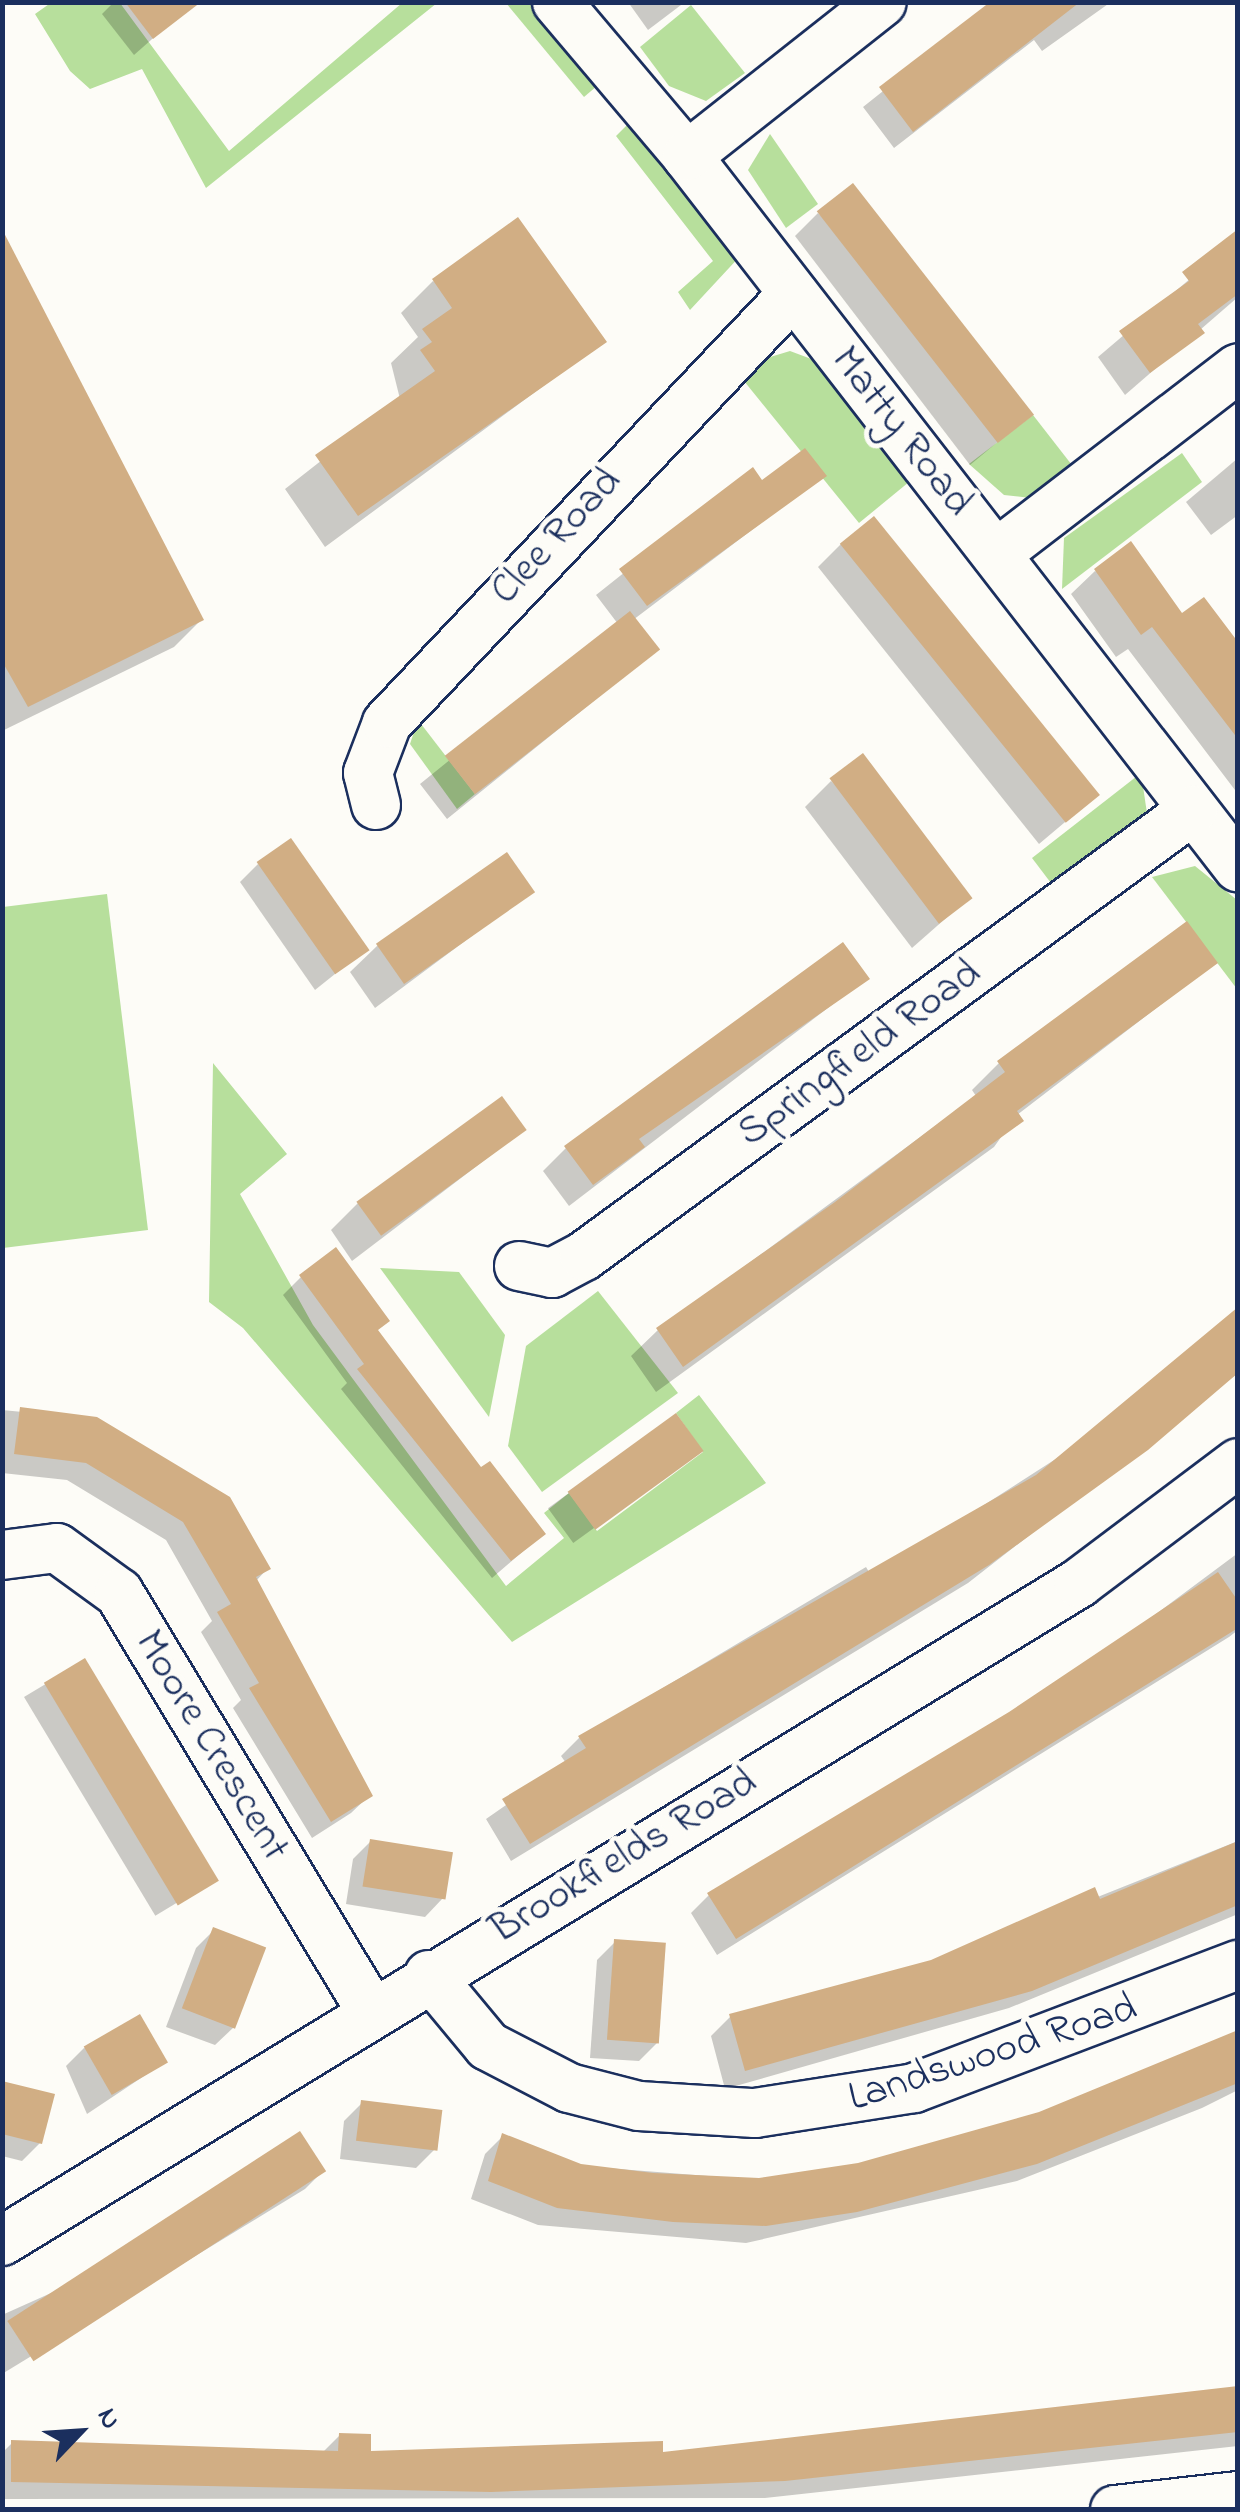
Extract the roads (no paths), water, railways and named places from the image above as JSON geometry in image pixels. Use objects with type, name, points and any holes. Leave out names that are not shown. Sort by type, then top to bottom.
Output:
[{"type":"street","name":"Matty Road","points":[[557,2],[688,156],[1238,867]]},
{"type":"street","points":[[688,156],[882,2]]},
{"type":"street","name":"Clee Road","points":[[376,805],[368,773],[386,723],[793,294]]},
{"type":"street","points":[[996,554],[1238,368]]},
{"type":"street","name":"Springfield Road","points":[[519,1266],[552,1272],[584,1256],[1193,810]]},
{"type":"street","name":"Brookfields Road","points":[[2,2242],[429,1975],[1078,1583],[1238,1462]]},
{"type":"street","name":"Moore Crescent","points":[[2,1555],[57,1548],[119,1593],[372,2012]]},
{"type":"street","name":"Landswood Road","points":[[429,1975],[488,2046],[569,2088],[639,2106],[755,2114],[914,2088],[1238,1965]]},
{"type":"street","points":[[1115,2510],[1238,2496]]}]
